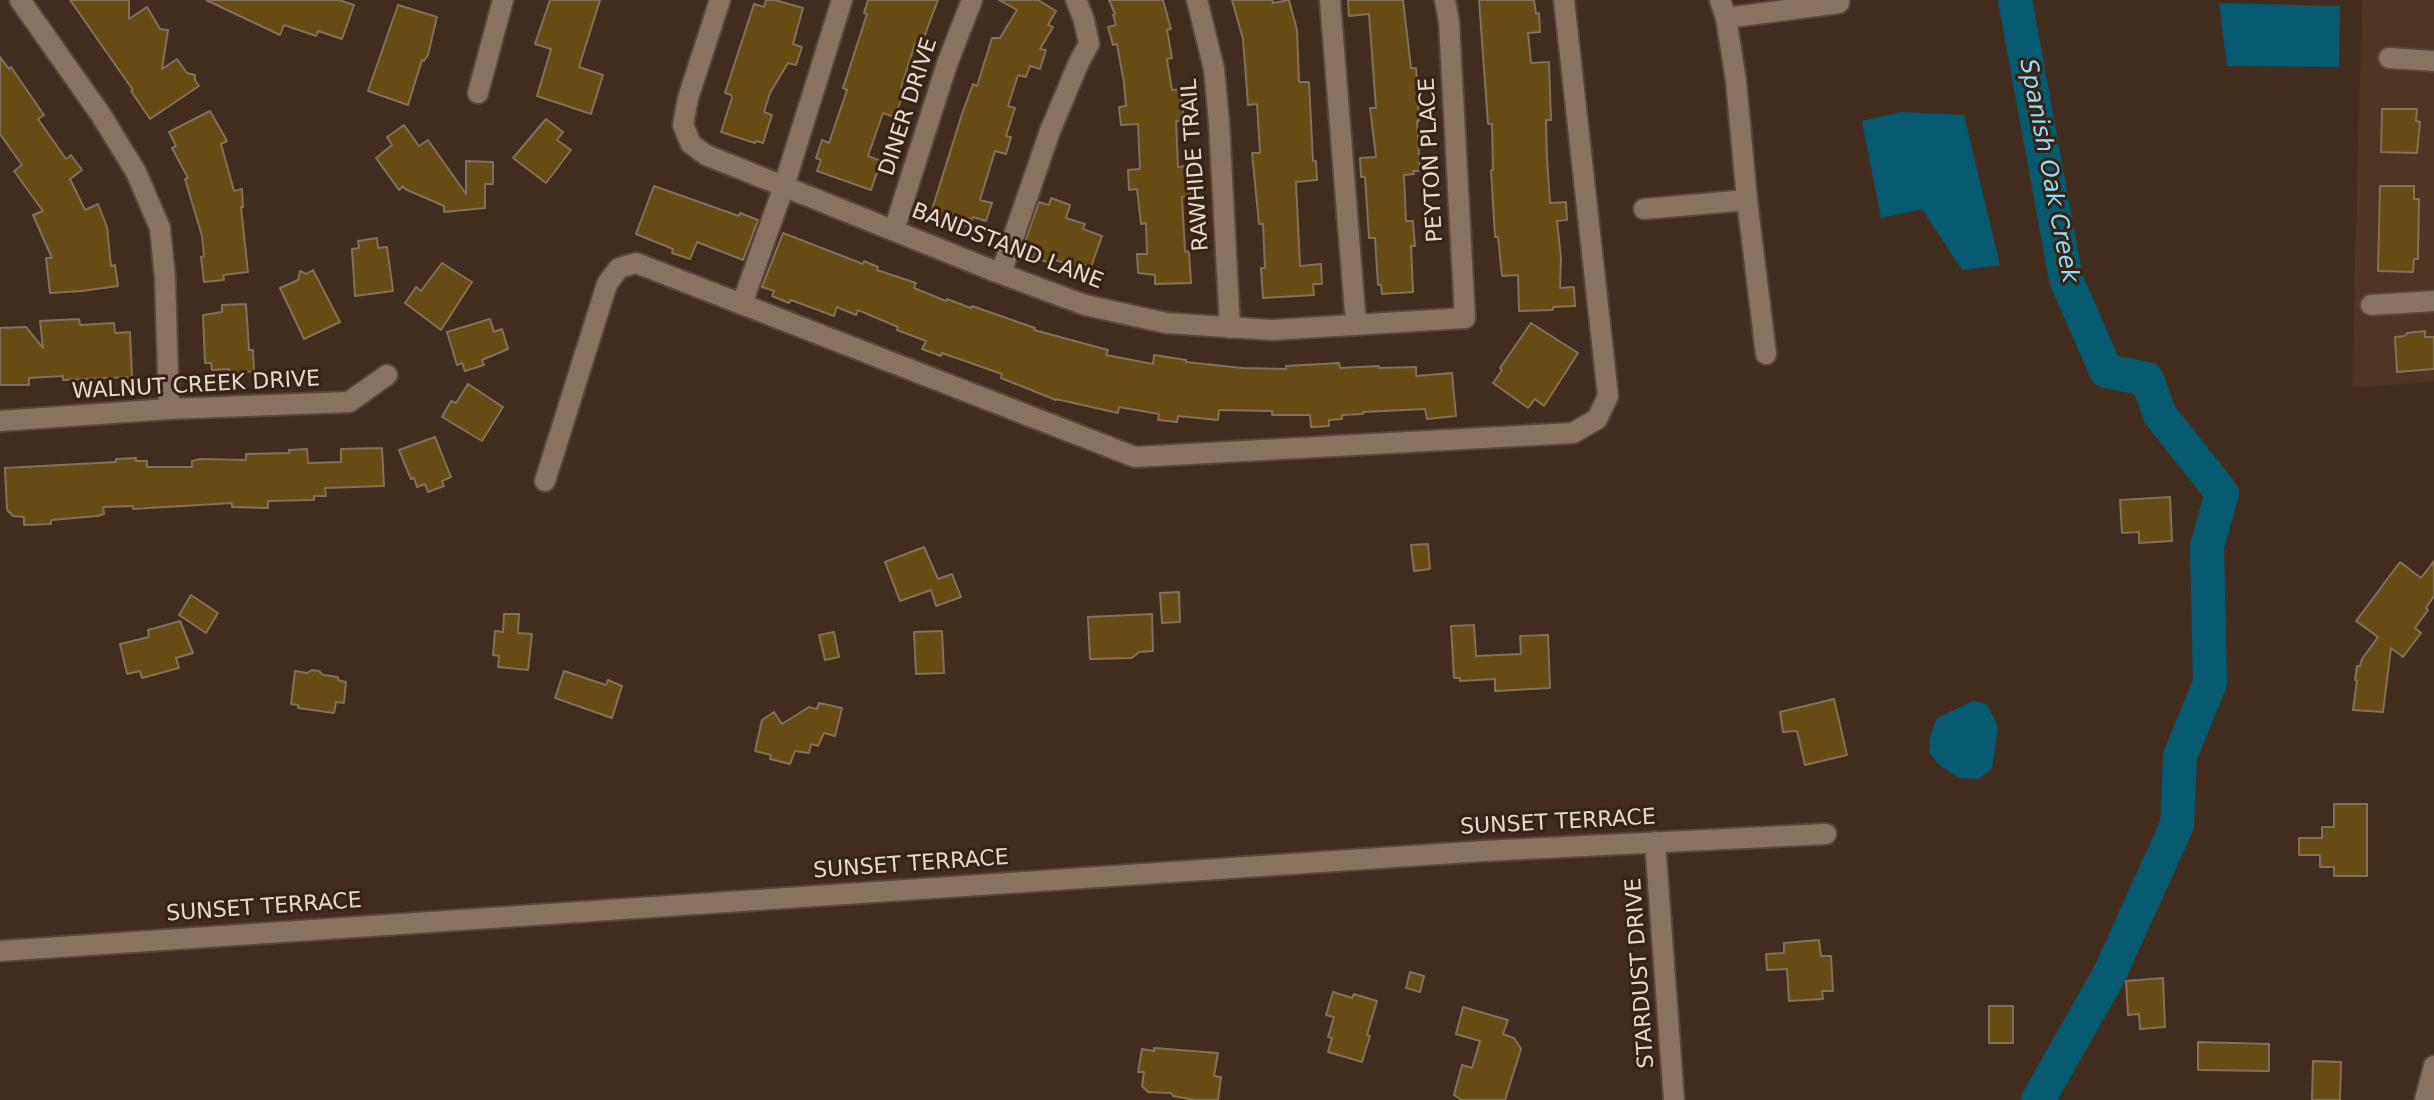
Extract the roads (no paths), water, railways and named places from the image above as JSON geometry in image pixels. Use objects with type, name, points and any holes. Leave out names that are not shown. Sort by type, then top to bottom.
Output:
[{"type":"street","points":[[20,0],[101,115],[136,172],[160,228],[165,278],[169,409]]},
{"type":"street","points":[[478,93],[503,0]]},
{"type":"street","name":"BANDSTAND LANE","points":[[720,0],[688,98],[683,125],[691,144],[706,155],[1085,305],[1166,323],[1272,330],[1465,318]]},
{"type":"street","points":[[742,304],[784,186],[842,0]]},
{"type":"street","name":"DINER DRIVE","points":[[894,230],[947,64],[972,0]]},
{"type":"street","points":[[1001,273],[1050,131],[1089,44],[1076,0]]},
{"type":"street","name":"RAWHIDE TRAIL","points":[[1197,0],[1214,69],[1230,328]]},
{"type":"street","points":[[1330,0],[1356,325]]},
{"type":"street","name":"PEYTON PLACE","points":[[1445,0],[1449,22],[1465,318]]},
{"type":"street","points":[[545,481],[607,284],[619,268],[636,263],[1135,457],[1573,433],[1597,419],[1608,396],[1564,0]]},
{"type":"street","points":[[1766,354],[1736,81],[1723,9],[1844,6]]},
{"type":"street","points":[[2389,58],[2434,61]]},
{"type":"street","points":[[1644,209],[1747,200]]},
{"type":"street","points":[[2371,305],[2434,301]]},
{"type":"street","name":"WALNUT CREEK DRIVE","points":[[0,421],[169,409],[349,402],[387,375]]},
{"type":"street","name":"SUNSET TERRACE","points":[[0,951],[644,906],[1655,842],[1826,834]]},
{"type":"street","name":"STARDUST DRIVE","points":[[1655,842],[1674,1100]]},
{"type":"street","points":[[2425,1100],[2434,1066]]},
{"type":"water","points":[[2219,3],[2340,6],[2339,67],[2227,66]]},
{"type":"water","points":[[1901,112],[1964,115],[2000,265],[1962,270],[1922,209],[1881,218],[1862,121]]},
{"type":"water","points":[[1973,701],[1987,704],[1998,727],[1992,768],[1979,779],[1959,778],[1938,764],[1929,752],[1930,737],[1937,718]]},
{"type":"waterway","name":"Spanish Oak Creek","points":[[2015,0],[2066,279],[2106,371],[2147,379],[2160,415],[2222,493],[2207,546],[2210,683],[2180,756],[2177,825],[2109,975],[2038,1100]]}]
